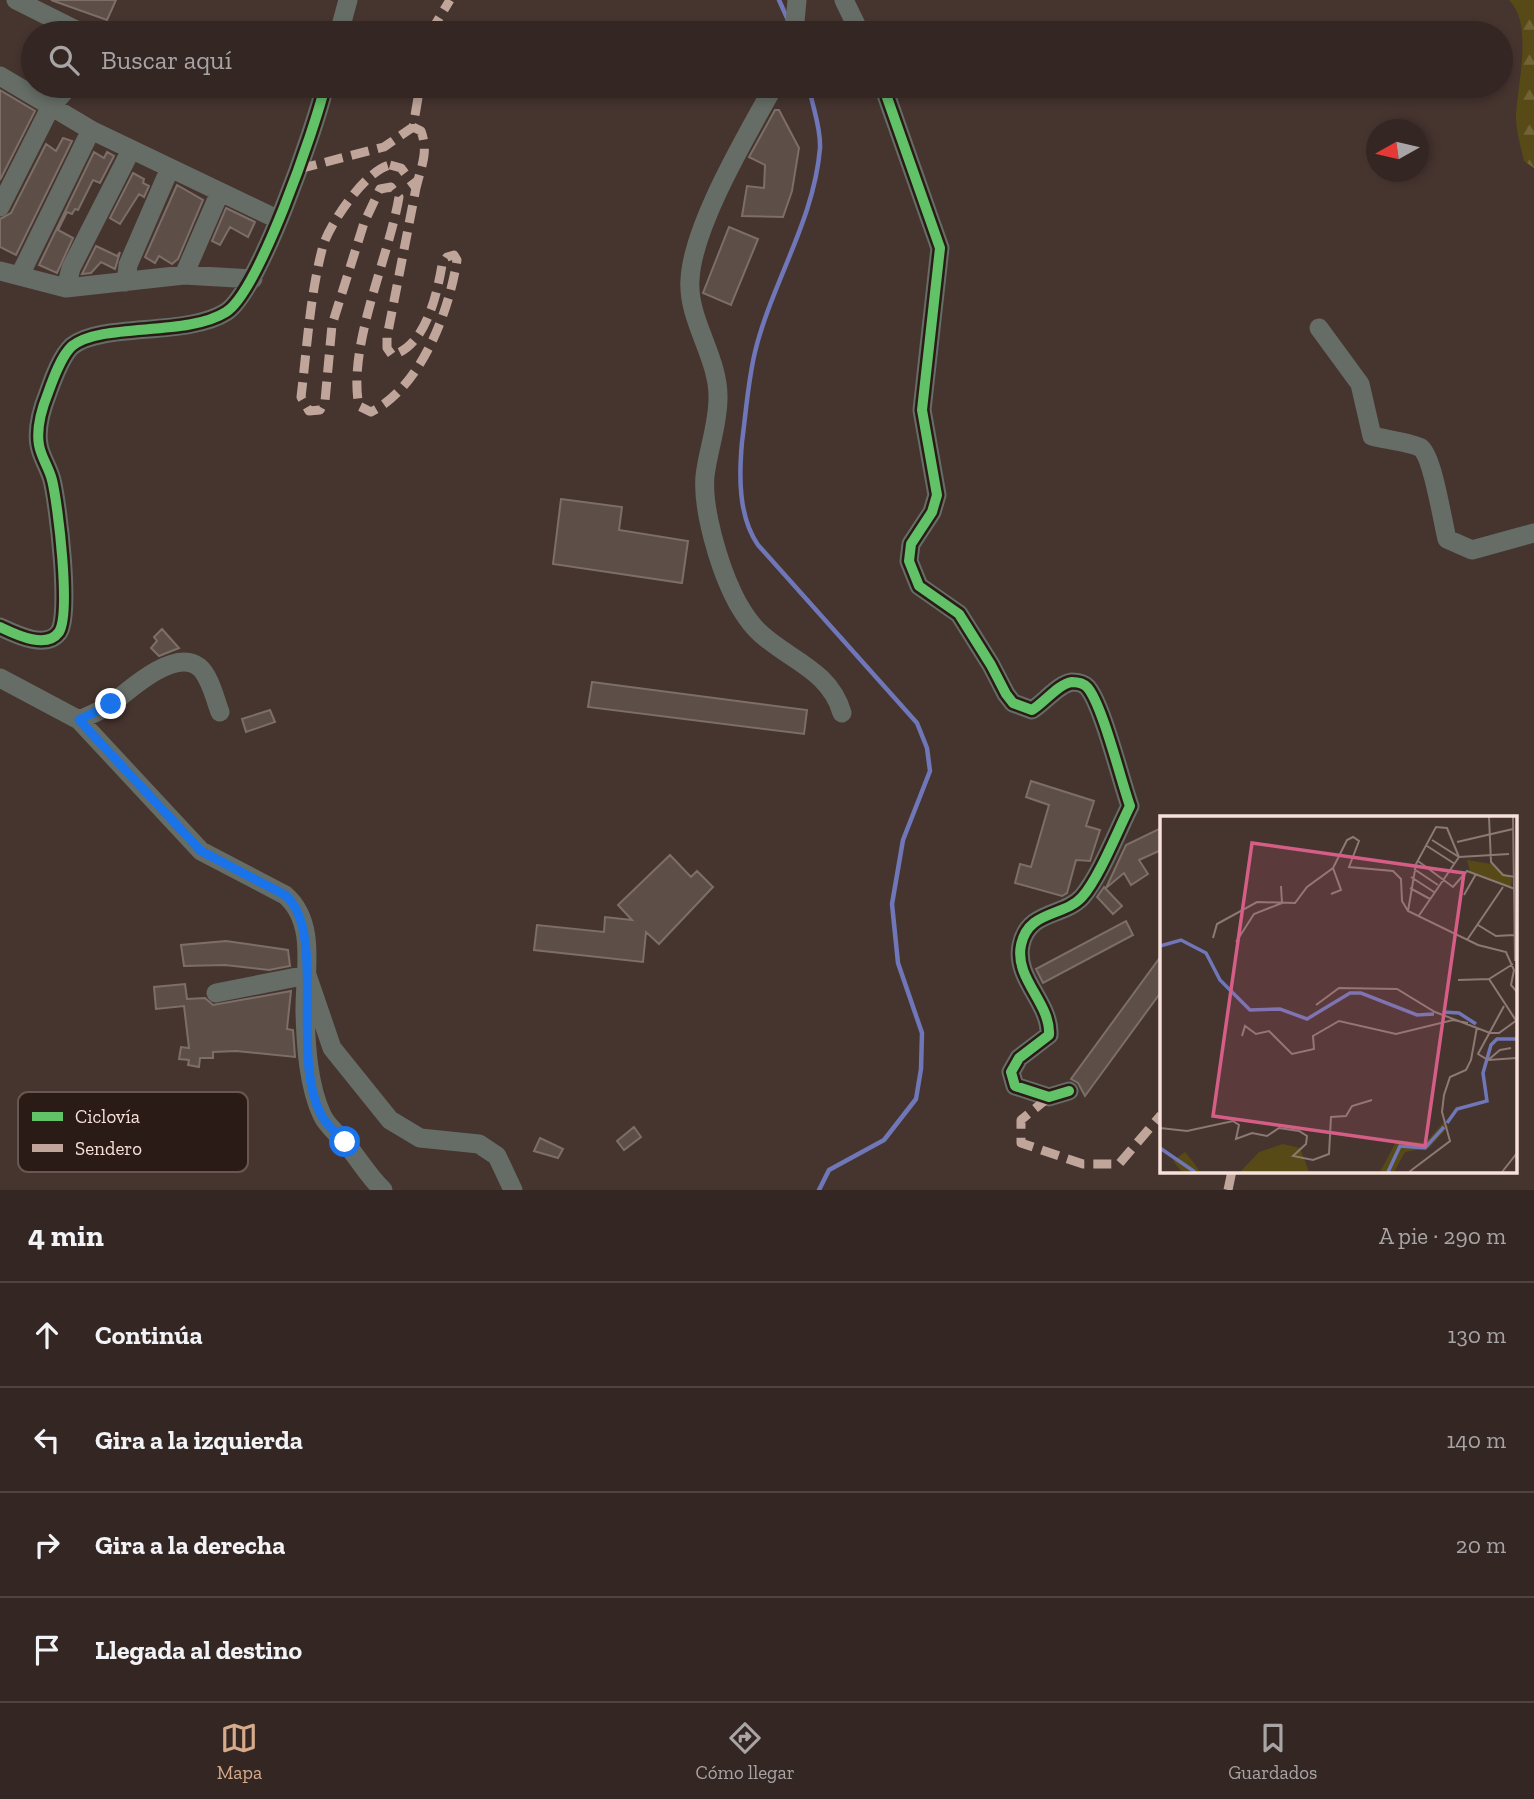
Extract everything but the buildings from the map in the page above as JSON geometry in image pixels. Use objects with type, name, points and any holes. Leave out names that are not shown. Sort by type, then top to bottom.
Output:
[{"type":"street","points":[[16,0],[58,21]]},
{"type":"street","points":[[342,21],[348,0]]},
{"type":"street","points":[[795,21],[797,0]]},
{"type":"street","points":[[844,0],[854,21]]},
{"type":"street","points":[[0,76],[21,89]]},
{"type":"street","points":[[34,98],[131,150],[277,219]]},
{"type":"street","points":[[0,207],[50,108],[59,98]]},
{"type":"street","points":[[0,627],[24,637],[47,640],[58,633],[62,622],[65,599],[57,506],[39,445],[39,422],[47,393],[66,354],[86,338],[206,320],[227,312],[243,296],[253,279],[299,169],[322,98]]},
{"type":"street","points":[[767,98],[737,153],[699,239],[689,281],[718,390],[718,416],[705,480],[713,538],[733,595],[757,630],[789,652],[836,695],[842,713]]},
{"type":"street","points":[[887,98],[940,248],[922,410],[937,495],[932,512],[911,544],[909,561],[913,573],[919,586],[959,614],[1013,703],[1032,710],[1048,700],[1062,685],[1079,682],[1087,686],[1099,706],[1129,806],[1081,898],[1043,916],[1027,930],[1021,946],[1021,968],[1050,1020],[1049,1035],[1019,1058],[1011,1072],[1015,1086],[1049,1097],[1069,1091]]},
{"type":"street","points":[[20,275],[91,130]]},
{"type":"street","points":[[66,288],[71,268],[131,150]]},
{"type":"street","points":[[126,282],[128,265],[170,168]]},
{"type":"street","points":[[184,275],[220,192]]},
{"type":"street","points":[[0,271],[66,288],[184,275],[253,279]]},
{"type":"street","points":[[1319,328],[1360,384],[1372,436],[1419,447],[1431,462],[1436,499],[1447,539],[1472,550],[1534,533]]},
{"type":"street","points":[[79,720],[111,704],[141,678],[158,670],[190,663],[200,668],[220,712]]},
{"type":"street","points":[[0,678],[79,720],[201,851],[285,895],[295,904],[301,915],[307,951],[307,1039],[314,1091],[322,1116],[352,1151],[366,1175],[383,1190]]},
{"type":"street","points":[[215,993],[307,975]]},
{"type":"street","points":[[307,975],[332,1048],[390,1119],[420,1138],[480,1144],[497,1156],[513,1190]]},
{"type":"green space","points":[[1509,0],[1534,0],[1534,168],[1524,161],[1517,128],[1522,39],[1517,11]]},
{"type":"waterway","points":[[779,0],[788,20]]},
{"type":"waterway","points":[[812,98],[820,140],[816,175],[810,201],[762,326],[753,363],[741,455],[743,508],[751,534],[758,545],[917,723],[927,748],[930,771],[903,840],[892,904],[898,963],[922,1033],[921,1069],[916,1099],[884,1140],[829,1170],[819,1190]]},
{"type":"marked path","points":[[437,21],[450,0]]},
{"type":"marked path","points":[[299,169],[384,147],[413,127],[418,98]]},
{"type":"marked path","points":[[413,127],[421,131],[424,146],[416,188]]},
{"type":"marked path","points":[[390,165],[401,168],[416,188],[387,337],[387,348],[392,355],[413,342],[421,331],[433,305],[442,265],[447,257],[454,255],[457,260],[447,302],[430,346],[404,385],[389,400],[371,412],[359,406],[357,383],[364,330],[399,197],[391,187],[380,189],[364,223],[332,325],[325,401],[320,410],[309,411],[301,397],[312,302],[323,246],[333,224],[350,199],[370,177],[390,165]]},
{"type":"marked path","points":[[1049,1097],[1021,1120],[1021,1143],[1083,1164],[1119,1164],[1160,1116]]},
{"type":"marked path","points":[[1228,1190],[1232,1172]]},
{"type":"cycle path","points":[[0,627],[30,639],[46,640],[59,632],[62,621],[64,582],[57,511],[52,480],[40,449],[38,432],[44,405],[64,356],[72,346],[103,334],[190,324],[209,320],[226,312],[239,298],[254,274],[269,242],[298,170],[321,98]]},
{"type":"cycle path","points":[[887,98],[940,248],[922,410],[937,495],[932,512],[911,544],[909,561],[919,586],[959,614],[1013,703],[1032,710],[1067,683],[1078,683],[1087,687],[1105,725],[1130,806],[1101,866],[1082,897],[1031,926],[1021,945],[1023,969],[1044,1012],[1049,1035],[1019,1058],[1011,1072],[1015,1086],[1049,1097],[1069,1091]]},
{"type":"route","points":[[111,704],[79,720],[201,851],[285,895],[295,904],[301,915],[307,951],[305,1011],[314,1091],[322,1116],[345,1142]]}]
